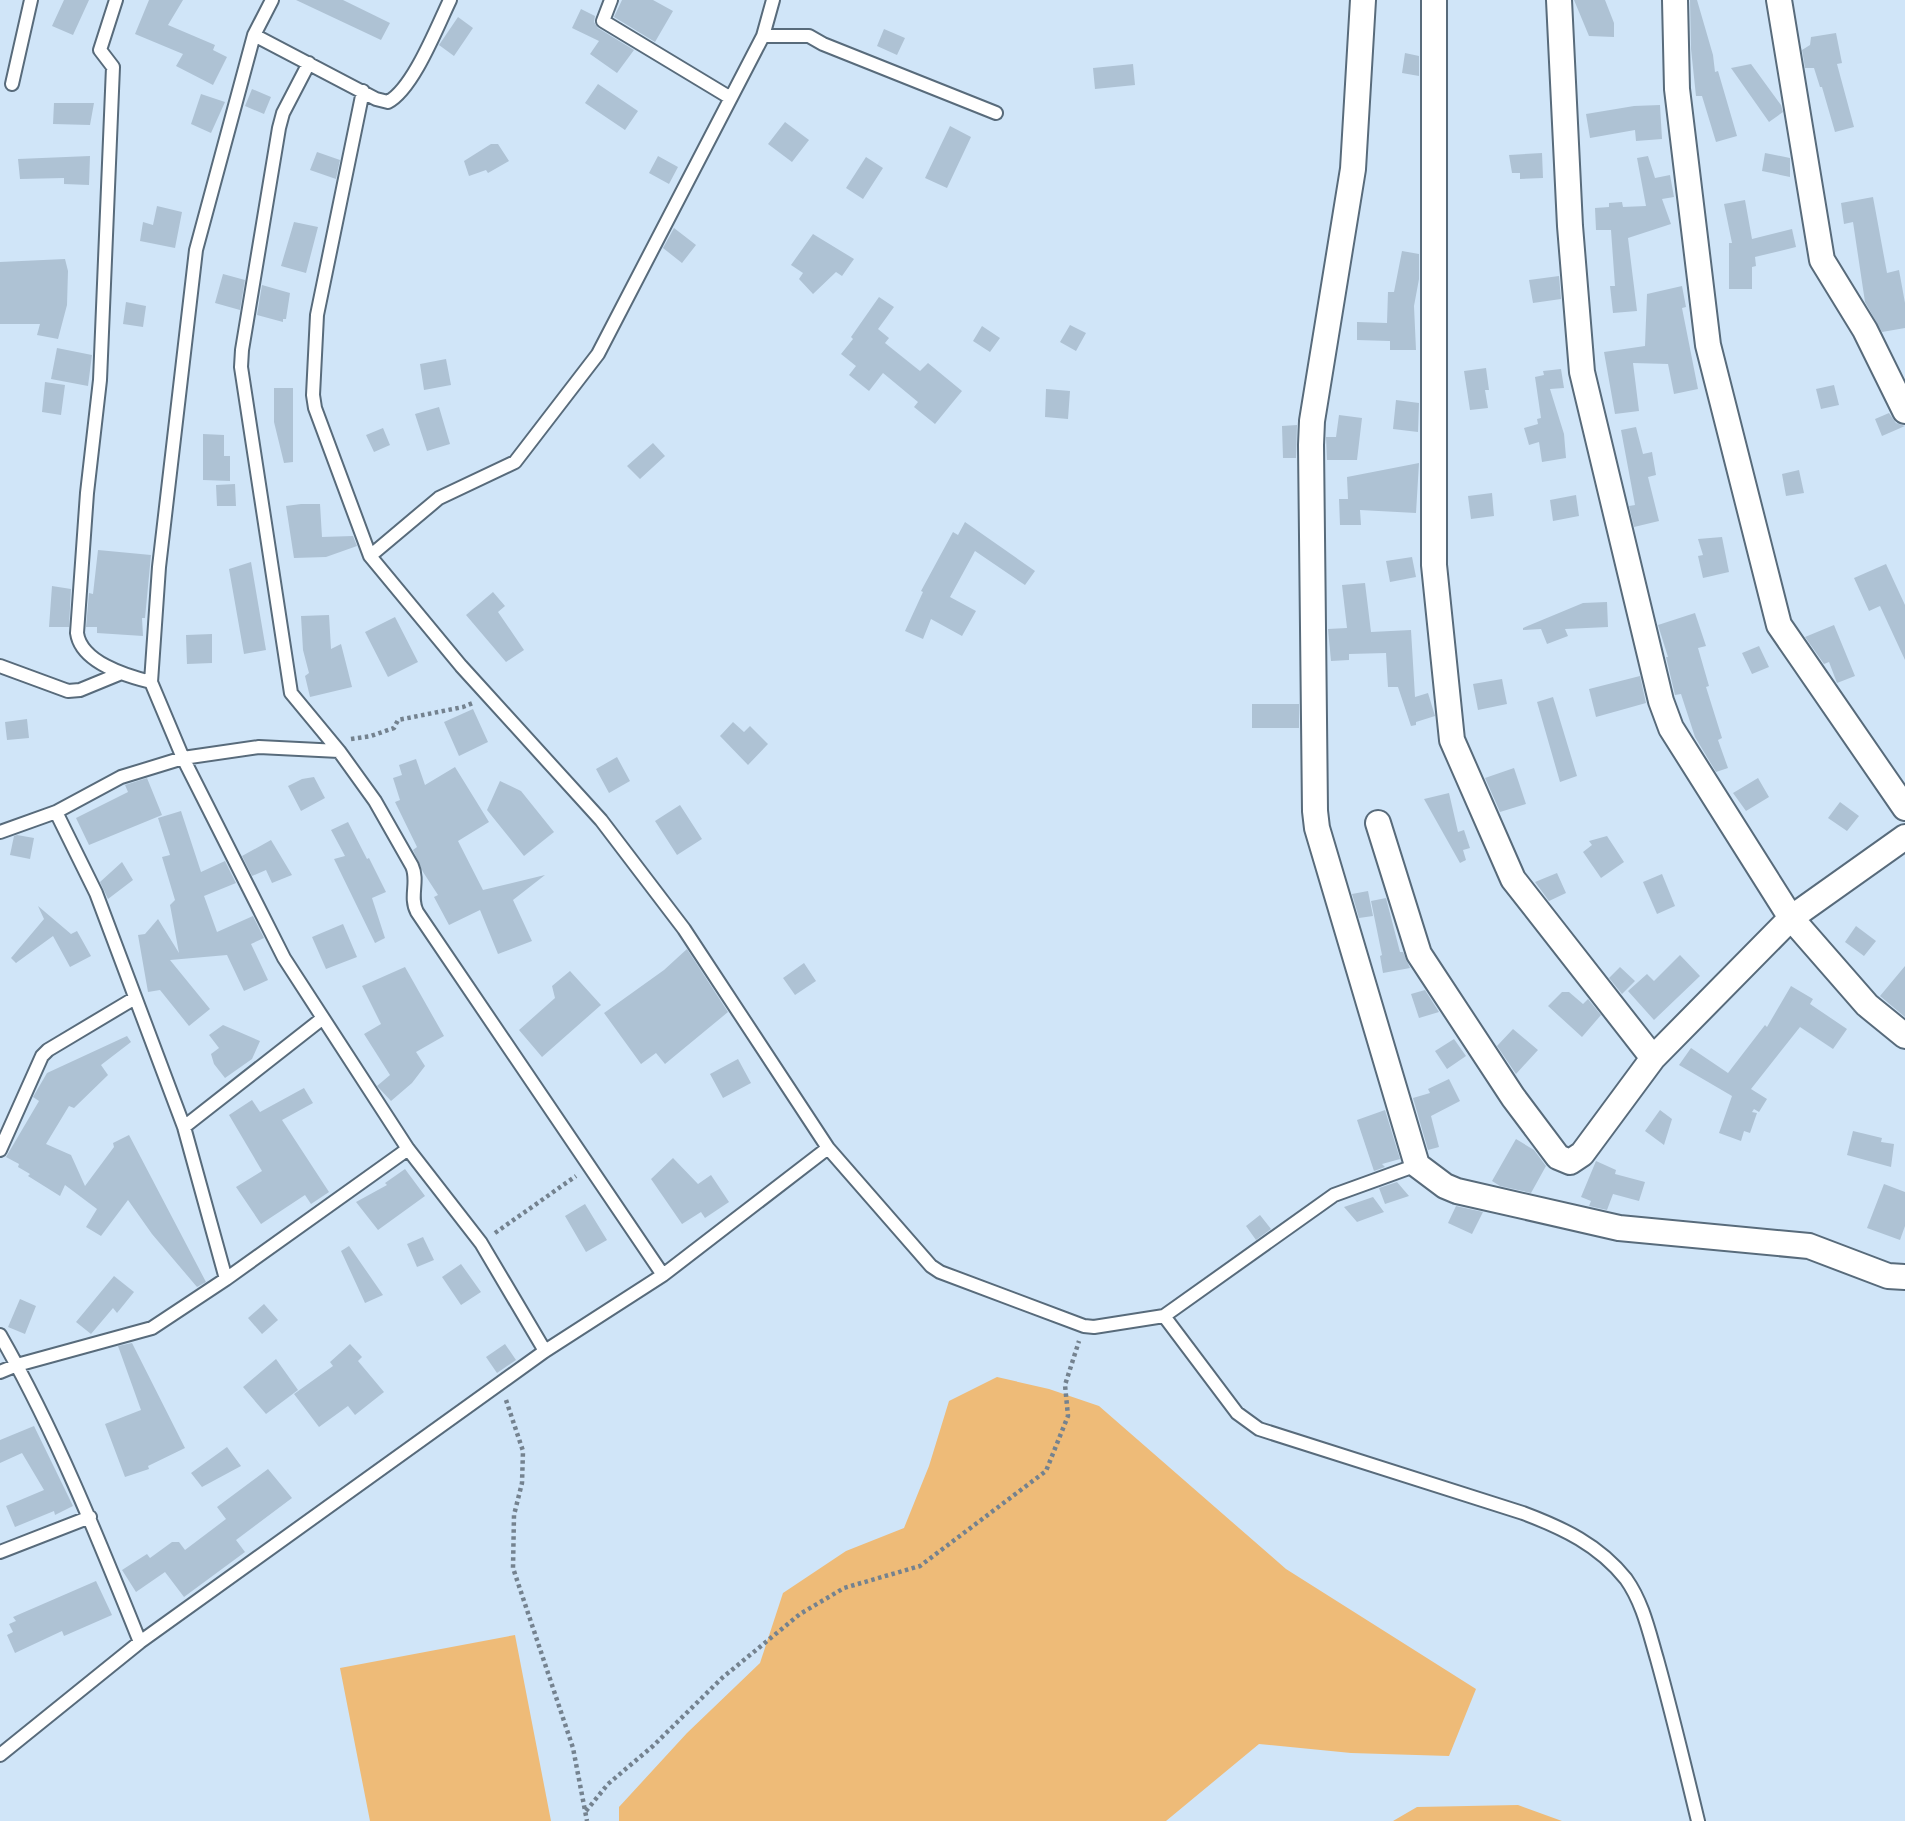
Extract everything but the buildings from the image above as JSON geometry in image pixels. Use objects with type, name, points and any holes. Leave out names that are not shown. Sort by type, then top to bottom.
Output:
[{"type":"street","points":[[1363,0],[1353,169],[1312,421],[1315,811],[1317,828],[1418,1166],[1445,1186],[1457,1191],[1619,1228],[1809,1246],[1897,1277]]},
{"type":"street","points":[[1434,0],[1434,565],[1452,740],[1513,879],[1653,1058]]},
{"type":"street","points":[[1559,0],[1570,226],[1582,372],[1661,701],[1671,728],[1791,918],[1867,1004],[1905,1036]]},
{"type":"street","points":[[1675,0],[1677,89],[1708,345],[1779,625],[1905,808]]},
{"type":"street","points":[[1779,0],[1822,260],[1865,330],[1905,411]]},
{"type":"street","points":[[1378,823],[1419,954],[1513,1097],[1558,1157],[1570,1162],[1582,1154],[1653,1058],[1791,918],[1905,837]]},
{"type":"street","points":[[1897,1277],[1883,1282],[1905,1297]]},
{"type":"lane","points":[[12,83],[31,0]]},
{"type":"lane","points":[[116,0],[100,51],[113,68],[100,380],[86,493],[77,633],[83,650],[119,674],[151,682]]},
{"type":"lane","points":[[272,0],[254,36],[196,250],[159,567],[151,682],[183,758],[284,958],[408,1149],[481,1243],[545,1351]]},
{"type":"lane","points":[[254,36],[376,99],[388,102],[397,97],[408,84],[450,0]]},
{"type":"lane","points":[[611,0],[603,21],[729,97]]},
{"type":"lane","points":[[370,556],[428,505],[515,462],[604,344],[729,97],[763,36],[773,0]]},
{"type":"lane","points":[[763,36],[809,37],[996,113]]},
{"type":"lane","points":[[309,63],[283,113],[279,128],[241,367],[291,692],[336,747],[375,802],[412,866],[416,877],[413,903],[417,912],[663,1275]]},
{"type":"lane","points":[[362,91],[317,315],[313,395],[315,408],[370,556],[489,697],[601,820],[684,929],[828,1148],[931,1266],[940,1272],[1084,1326],[1101,1327],[1164,1316],[1334,1195],[1418,1166]]},
{"type":"lane","points":[[0,666],[68,691],[80,690],[119,674]]},
{"type":"lane","points":[[0,832],[56,812],[121,777],[183,758],[259,747],[336,747]]},
{"type":"lane","points":[[56,812],[96,893],[184,1127],[226,1279]]},
{"type":"lane","points":[[0,1150],[42,1056],[135,998]]},
{"type":"lane","points":[[184,1127],[323,1018]]},
{"type":"lane","points":[[0,1755],[140,1642],[545,1351],[663,1275],[828,1148]]},
{"type":"lane","points":[[0,1372],[152,1328],[226,1279],[408,1149]]},
{"type":"lane","points":[[1164,1316],[1237,1413],[1259,1429],[1523,1513],[1564,1528],[1598,1551],[1625,1579],[1641,1605],[1669,1702],[1698,1821]]},
{"type":"lane","points":[[0,1335],[90,1517],[140,1642]]},
{"type":"lane","points":[[0,1552],[90,1517]]},
{"type":"path","points":[[336,747],[394,728],[398,720],[463,707],[489,697]]},
{"type":"path","points":[[481,1243],[588,1167]]},
{"type":"path","points":[[586,1811],[608,1784],[653,1746],[722,1678],[800,1614],[844,1588],[920,1566],[1046,1471],[1068,1416],[1065,1385],[1084,1326]]},
{"type":"path","points":[[500,1383],[523,1451],[522,1483],[514,1515],[513,1568],[573,1748],[587,1821]]},
{"type":"shaded area","points":[[997,1377],[1049,1389],[1099,1406],[1286,1569],[1476,1689],[1449,1756],[1351,1753],[1259,1744],[1166,1821],[619,1821],[619,1807],[687,1733],[760,1663],[783,1593],[846,1551],[904,1528],[929,1466],[949,1401]]},
{"type":"shaded area","points":[[515,1635],[551,1821],[370,1821],[340,1668]]},
{"type":"shaded area","points":[[1518,1805],[1562,1821],[1393,1821],[1417,1807]]}]
